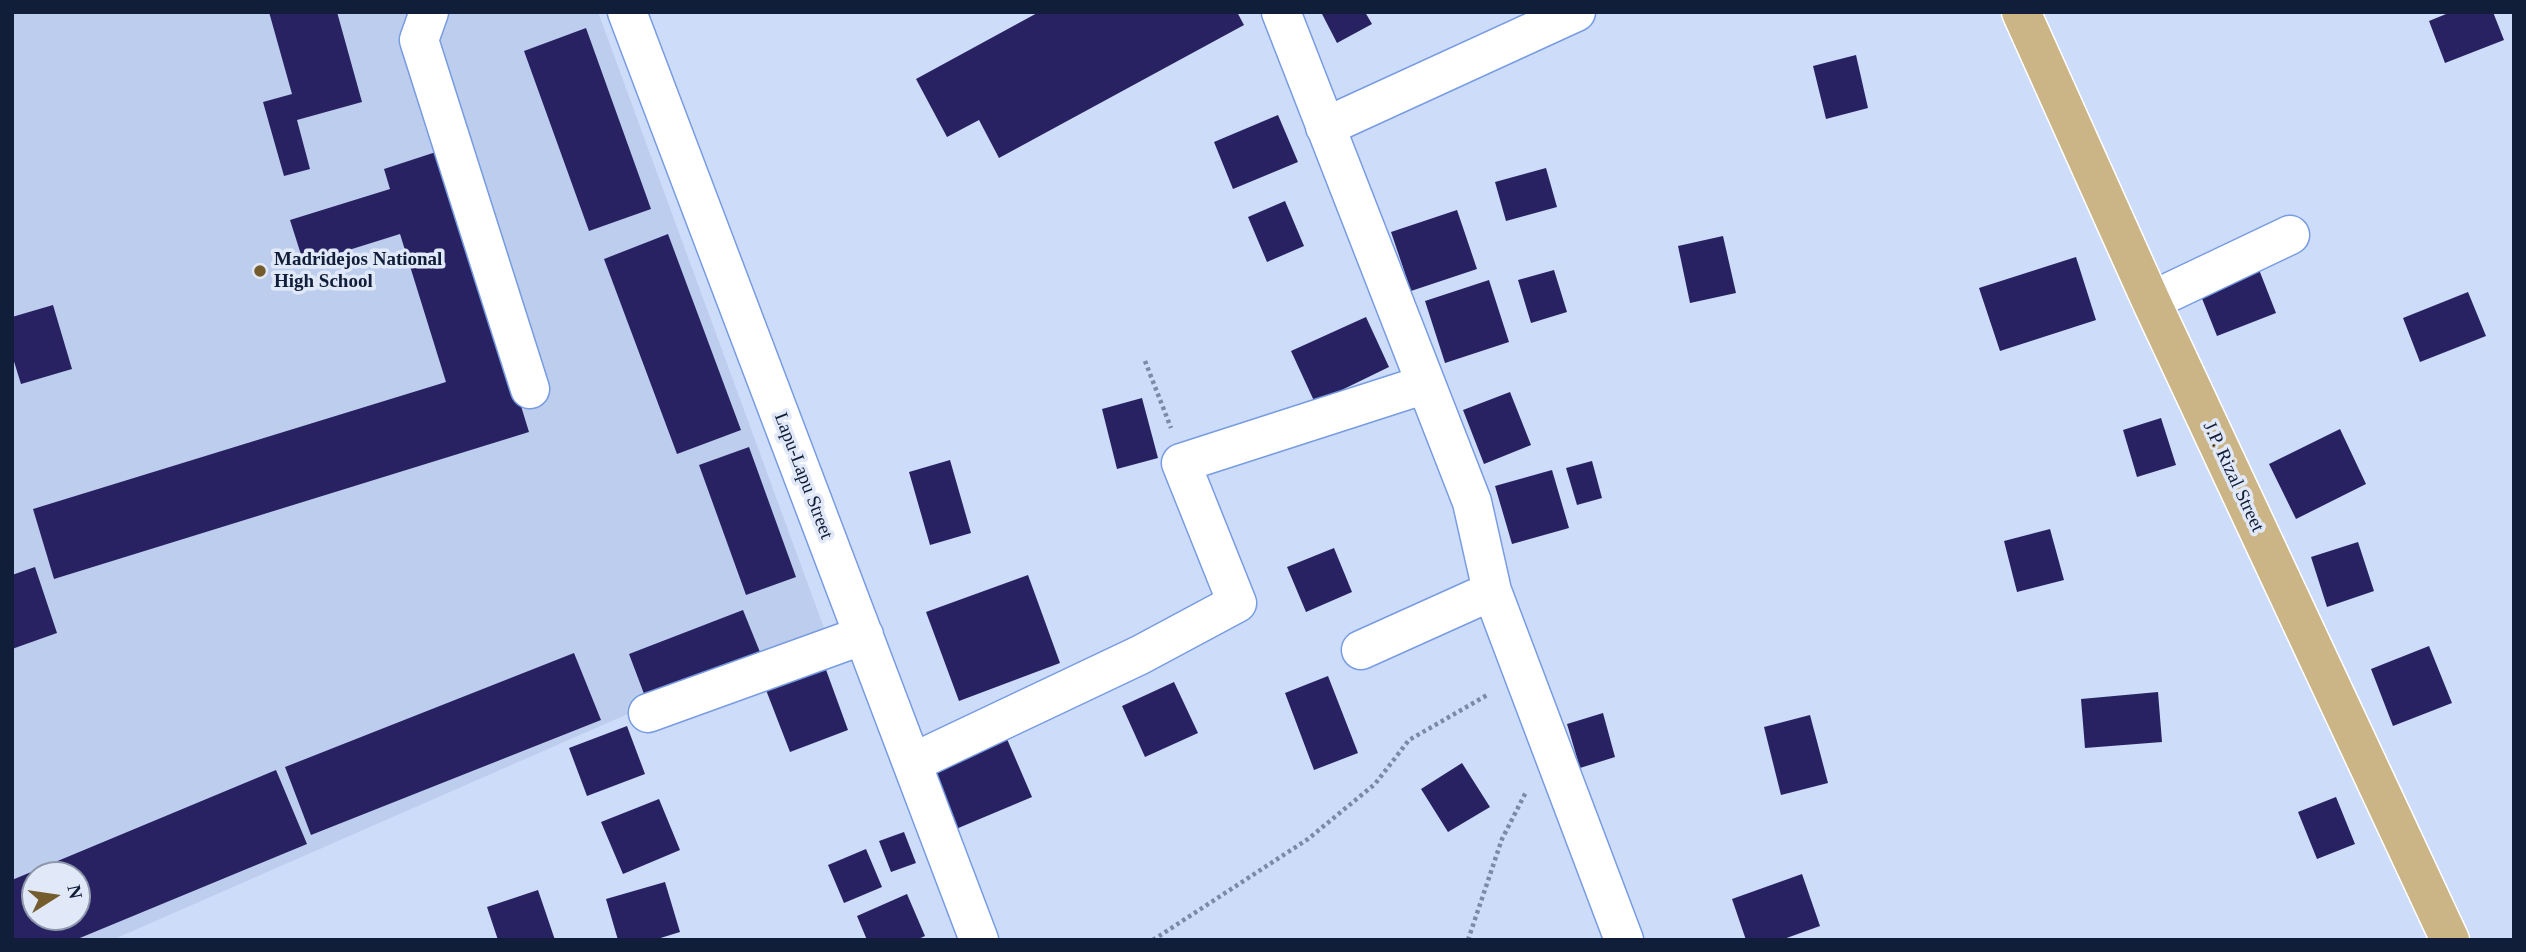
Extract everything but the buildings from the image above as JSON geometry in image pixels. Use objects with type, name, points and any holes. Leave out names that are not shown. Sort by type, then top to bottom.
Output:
[{"type":"main road","name":"J.P. Rizal Street","points":[[2021,12],[2151,301],[2450,940]]},
{"type":"street","points":[[429,12],[419,40],[530,389]]},
{"type":"street","name":"Lapu-Lapu Street","points":[[627,12],[979,940]]},
{"type":"street","points":[[1281,12],[1472,502],[1492,591],[1624,940]]},
{"type":"street","points":[[1325,127],[1576,12]]},
{"type":"street","points":[[2151,301],[2290,236]]},
{"type":"street","points":[[912,763],[1140,655],[1237,603],[1181,463],[1426,384]]},
{"type":"street","points":[[1361,650],[1492,591]]},
{"type":"street","points":[[648,713],[864,635]]},
{"type":"path","points":[[1145,361],[1170,423],[1181,463]]},
{"type":"path","points":[[1153,940],[1308,839],[1375,784],[1409,740],[1524,674]]},
{"type":"path","points":[[1468,940],[1502,839],[1550,745]]},
{"type":"shaded area","points":[[12,12],[598,12],[824,628],[112,940],[12,940]]},
{"type":"place","name":"Madridejos National High School","points":[[260,271]]}]
